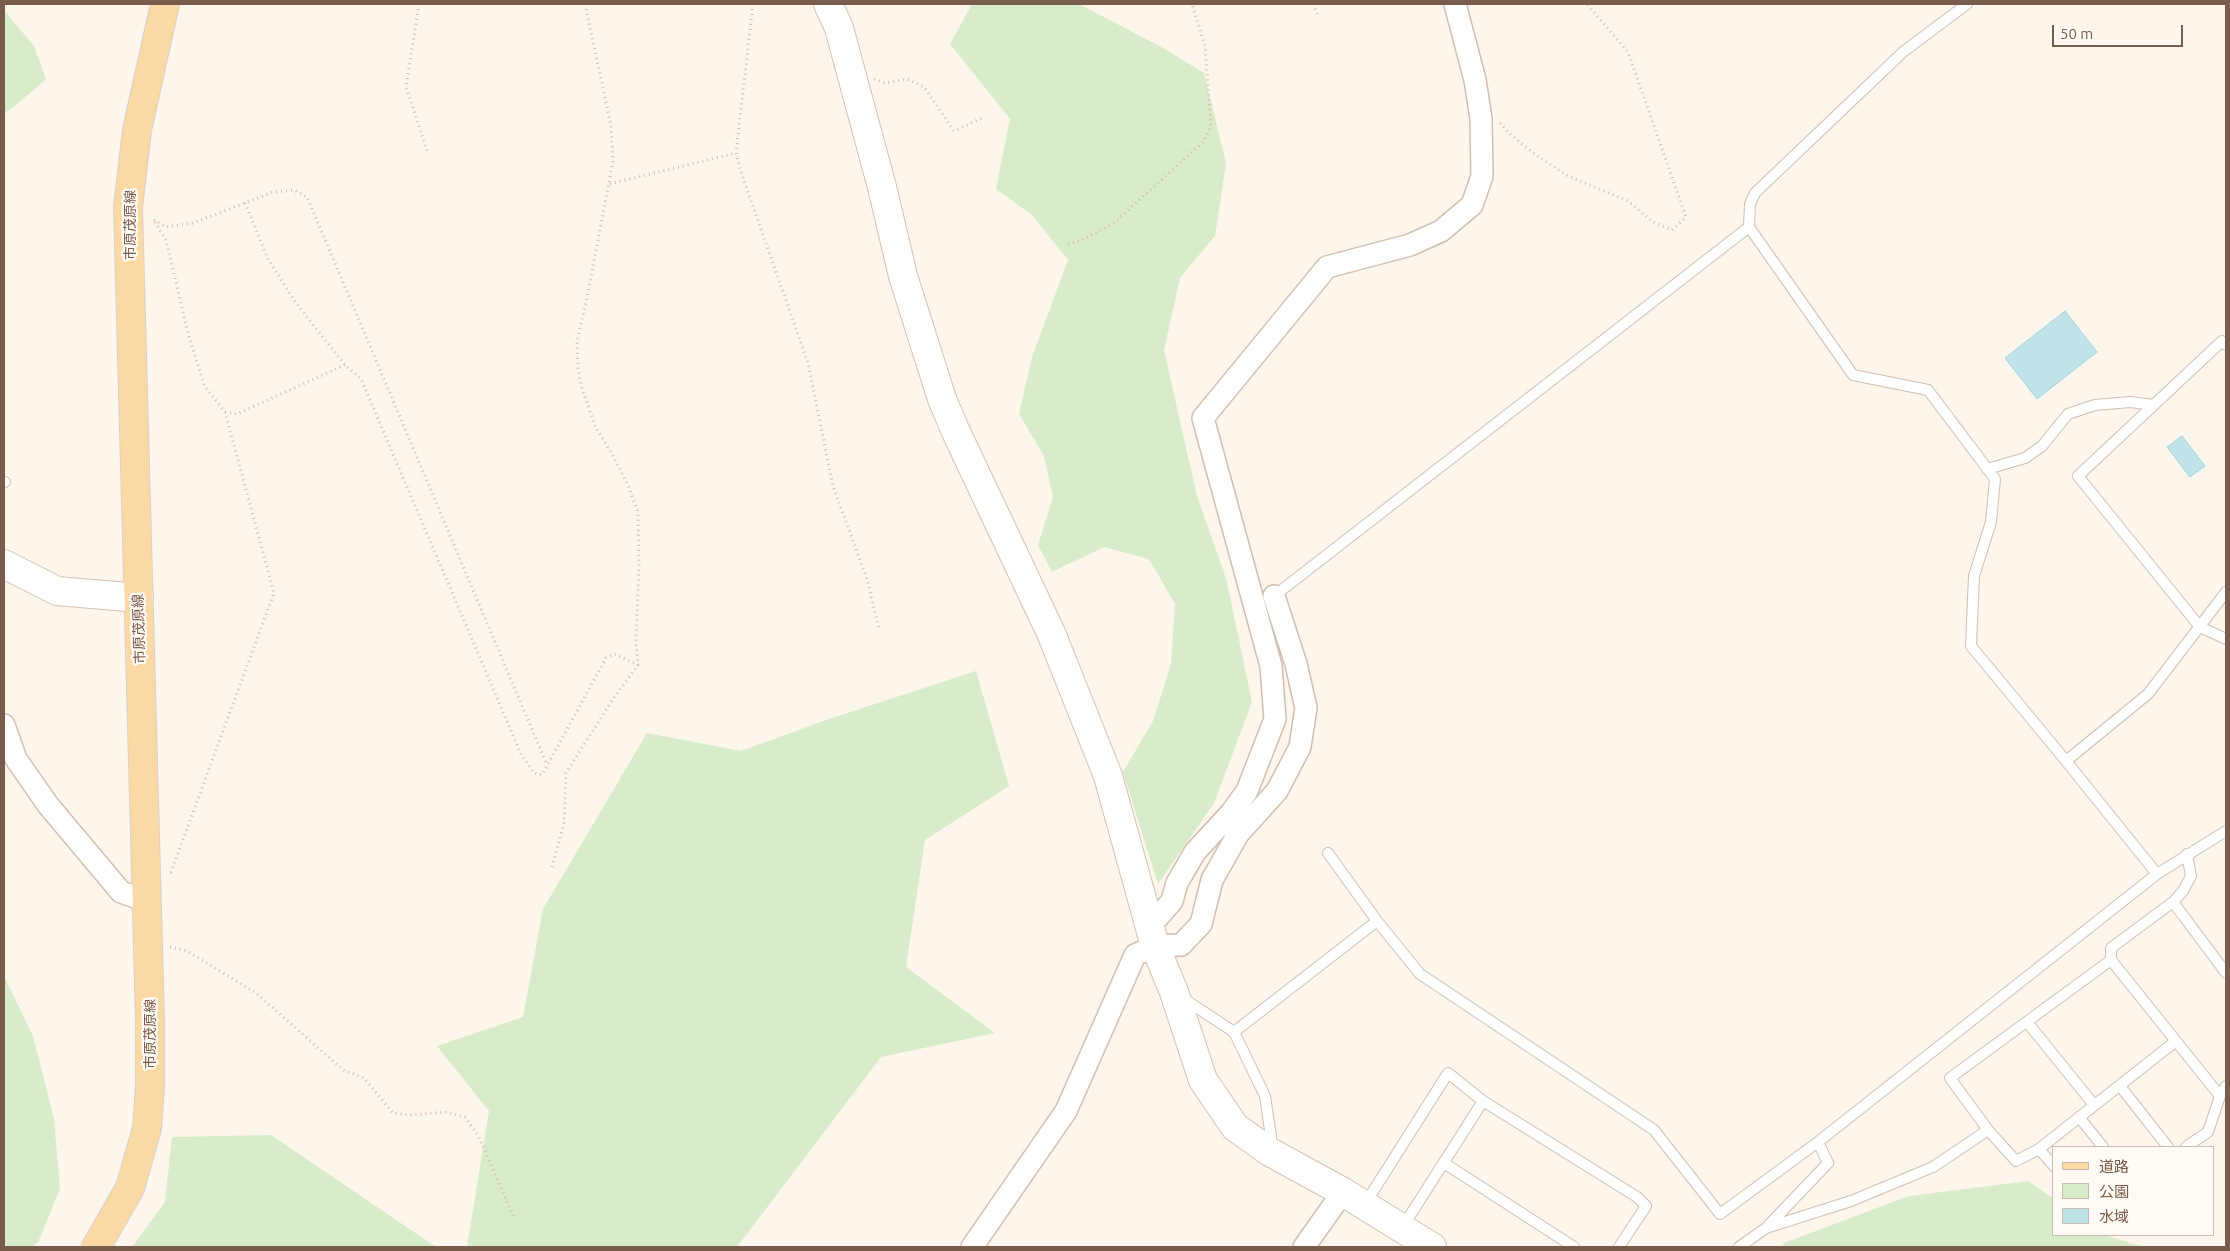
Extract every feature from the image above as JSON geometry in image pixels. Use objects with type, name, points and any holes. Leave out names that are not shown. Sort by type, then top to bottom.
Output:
[{"type":"main road","name":"市原茂原線","points":[[96,1247],[130,1188],[146,1128],[150,1087],[147,894],[128,207],[137,130],[165,4]]},
{"type":"street","points":[[828,4],[839,28],[882,187],[902,276],[942,399],[1051,634],[1108,776],[1153,936],[1203,1080],[1235,1127],[1270,1152],[1354,1199],[1432,1247]]},
{"type":"street","points":[[972,1247],[1066,1111],[1135,955],[1153,936],[1172,901],[1177,883],[1195,852],[1231,813],[1247,791],[1275,719],[1271,666],[1203,418],[1327,267],[1418,242],[1442,231],[1472,205],[1482,176],[1481,119],[1475,80],[1454,4]]},
{"type":"street","points":[[4,564],[57,590],[138,598]]},
{"type":"street","points":[[1153,936],[1181,945],[1201,924],[1212,880],[1238,834],[1277,791],[1300,747],[1306,708],[1296,664],[1274,596]]},
{"type":"street","points":[[4,725],[16,759],[48,805],[121,892],[147,894]]},
{"type":"street","points":[[1304,1247],[1354,1199]]},
{"type":"lane","points":[[1967,4],[1903,52],[1755,193],[1750,204],[1749,227],[1853,375],[1928,390],[1995,479],[1992,522],[1974,576],[1972,646],[2157,874]]},
{"type":"lane","points":[[1274,596],[1749,227]]},
{"type":"lane","points":[[2226,345],[2222,342],[2078,476],[2200,627],[2226,639]]},
{"type":"lane","points":[[1987,469],[2025,458],[2042,446],[2068,414],[2096,405],[2130,402],[2154,405]]},
{"type":"lane","points":[[2066,761],[2148,694],[2226,592]]},
{"type":"lane","points":[[1328,853],[1377,921],[1420,974],[1654,1130],[1720,1214],[1818,1142],[2157,874],[2226,831]]},
{"type":"lane","points":[[2187,854],[2191,876],[2183,891],[2173,902],[2111,948],[2111,960],[2220,1096]]},
{"type":"lane","points":[[2173,902],[2226,973]]},
{"type":"lane","points":[[1234,1032],[1377,921]]},
{"type":"lane","points":[[2111,960],[1950,1078],[1988,1130],[2016,1162],[2039,1148],[2079,1118],[2176,1041]]},
{"type":"lane","points":[[1174,992],[1234,1032],[1265,1096],[1271,1136],[1270,1152]]},
{"type":"lane","points":[[2027,1022],[2094,1105]]},
{"type":"lane","points":[[1354,1199],[1448,1073],[1483,1101],[1637,1197],[1646,1206],[1619,1247]]},
{"type":"lane","points":[[2120,1086],[2167,1146]]},
{"type":"lane","points":[[2187,1146],[2208,1132],[2220,1096],[2226,1086]]},
{"type":"lane","points":[[1402,1228],[1483,1101]]},
{"type":"lane","points":[[2079,1118],[2102,1146]]},
{"type":"lane","points":[[1766,1228],[1851,1201],[1933,1167],[1988,1130]]},
{"type":"lane","points":[[1739,1247],[1766,1228],[1828,1163],[1818,1142]]},
{"type":"lane","points":[[2039,1148],[2052,1164]]},
{"type":"lane","points":[[1444,1163],[1574,1247]]},
{"type":"path","points":[[419,4],[406,87],[428,153]]},
{"type":"path","points":[[552,867],[564,823],[566,773],[611,702],[638,665],[636,643],[639,564],[638,512],[624,477],[595,426],[581,385],[577,351],[577,342],[588,298],[613,161],[610,126],[586,4]]},
{"type":"path","points":[[754,4],[736,153],[808,363],[833,486],[867,579],[879,629]]},
{"type":"path","points":[[1068,244],[1080,241],[1114,223],[1203,142],[1211,127],[1205,46],[1192,4]]},
{"type":"path","points":[[1313,4],[1317,14]]},
{"type":"path","points":[[1479,104],[1533,154],[1568,176],[1628,201],[1654,222],[1672,230],[1686,217],[1628,52],[1587,4]]},
{"type":"path","points":[[850,70],[884,83],[906,80],[924,87],[954,131],[984,117]]},
{"type":"path","points":[[610,184],[736,153]]},
{"type":"path","points":[[128,207],[166,227],[193,223],[273,192],[294,190],[307,197],[548,766]]},
{"type":"path","points":[[245,203],[268,259],[296,303],[345,365],[361,379],[521,754],[534,773],[542,775],[548,766],[606,658],[614,654],[638,665]]},
{"type":"path","points":[[147,894],[171,872],[274,593],[225,412],[205,387],[189,337],[166,240],[154,220]]},
{"type":"path","points":[[225,412],[237,414],[345,365]]},
{"type":"path","points":[[147,943],[187,951],[256,993],[343,1070],[364,1078],[393,1113],[410,1115],[447,1112],[465,1116],[479,1137],[515,1220]]},
{"type":"green space","points":[[972,4],[1079,4],[1165,49],[1204,73],[1226,163],[1215,236],[1180,278],[1164,350],[1197,496],[1226,578],[1252,702],[1214,803],[1158,884],[1123,772],[1153,721],[1171,664],[1175,604],[1149,559],[1104,547],[1052,572],[1038,545],[1053,497],[1044,456],[1019,414],[1032,357],[1068,260],[1032,215],[996,189],[1010,119],[950,44]]},
{"type":"green space","points":[[4,10],[34,46],[46,79],[4,113]]},
{"type":"green space","points":[[976,671],[1009,786],[925,840],[906,967],[995,1033],[881,1057],[737,1247],[467,1247],[489,1111],[437,1046],[523,1017],[543,909],[647,733],[741,751],[826,720]]},
{"type":"green space","points":[[4,976],[33,1036],[54,1119],[60,1189],[38,1242],[32,1247],[4,1247]]},
{"type":"green space","points":[[271,1135],[436,1247],[132,1247],[165,1202],[172,1137]]},
{"type":"green space","points":[[2028,1181],[2052,1198],[2052,1236],[2108,1236],[2143,1247],[1782,1247],[1784,1243],[1909,1196]]},
{"type":"water","points":[[2065,311],[2097,352],[2037,399],[2005,358]]},
{"type":"water","points":[[2182,436],[2205,466],[2190,477],[2167,447]]}]
